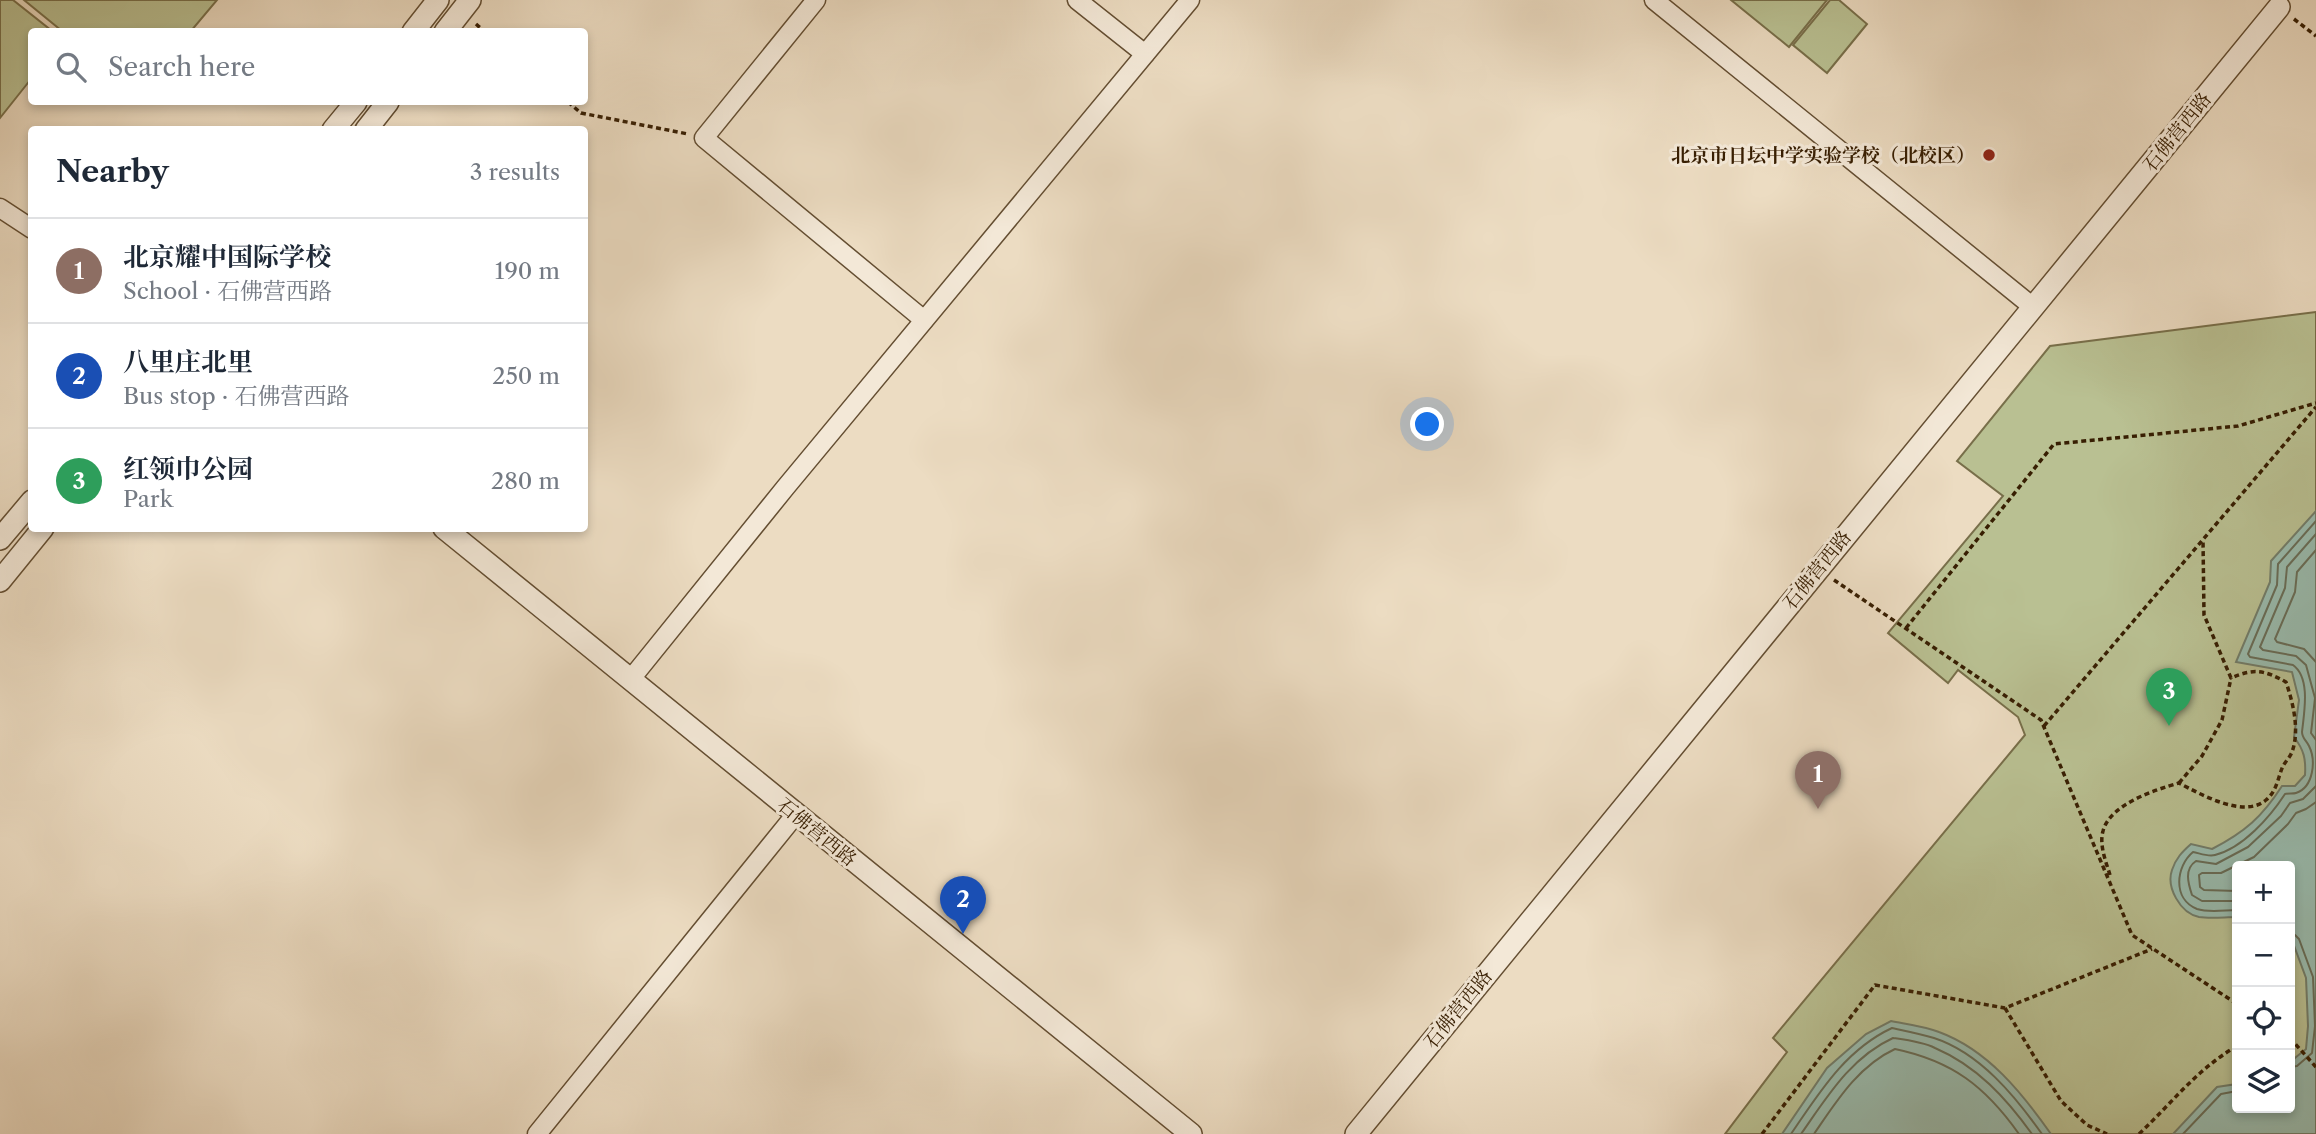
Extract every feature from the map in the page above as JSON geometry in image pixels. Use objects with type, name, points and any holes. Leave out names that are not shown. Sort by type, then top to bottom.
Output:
[{"type":"street","points":[[416,28],[438,0]]},
{"type":"street","points":[[448,28],[470,0]]},
{"type":"street","points":[[816,0],[704,138],[924,320]]},
{"type":"street","points":[[1077,0],[1145,54]]},
{"type":"street","points":[[630,680],[1190,0]]},
{"type":"street","points":[[1654,0],[2033,307]]},
{"type":"street","name":"石佛营西路","points":[[1356,1134],[2279,7]]},
{"type":"street","points":[[336,126],[354,105]]},
{"type":"street","points":[[369,126],[386,105]]},
{"type":"street","points":[[0,208],[28,226]]},
{"type":"street","points":[[0,539],[28,505]]},
{"type":"street","points":[[0,581],[40,532]]},
{"type":"street","name":"石佛营西路","points":[[449,532],[1191,1134]]},
{"type":"street","points":[[537,1134],[796,814]]},
{"type":"path","points":[[572,105],[581,113],[704,138]]},
{"type":"path","points":[[1906,628],[2054,444],[2238,426],[2316,405]]},
{"type":"path","points":[[2044,726],[2316,405]]},
{"type":"path","points":[[2203,540],[2204,615],[2231,678],[2222,720],[2202,756],[2179,783],[2156,790],[2132,802],[2109,818],[2102,834],[2104,856],[2132,935],[2232,1001]]},
{"type":"path","points":[[1818,569],[2041,720],[2120,903]]},
{"type":"path","points":[[2179,783],[2202,796],[2227,805],[2246,806],[2266,801],[2277,784],[2292,751],[2295,726],[2294,706],[2286,682],[2269,672],[2247,671],[2231,678]]},
{"type":"path","points":[[1762,1134],[1875,985],[2005,1008],[2152,949]]},
{"type":"path","points":[[2005,1008],[2061,1101],[2087,1125],[2108,1134]]},
{"type":"path","points":[[2295,1044],[2316,1067]]},
{"type":"path","points":[[2139,1134],[2168,1106],[2185,1084],[2216,1058],[2232,1049]]},
{"type":"green space","points":[[0,0],[13,0],[48,28],[28,28],[28,83],[0,118]]},
{"type":"green space","points":[[24,0],[217,0],[194,28],[58,28]]},
{"type":"green space","points":[[1731,0],[1827,0],[1789,47]]},
{"type":"green space","points":[[1830,0],[1839,0],[1867,24],[1827,73],[1793,45]]},
{"type":"green space","points":[[2316,312],[2316,1134],[1725,1134],[1787,1052],[1773,1038],[2025,735],[2018,717],[1958,670],[1948,683],[1888,633],[2003,496],[1957,461],[2050,346]]},
{"type":"water","points":[[2316,511],[2316,1134],[2173,1134],[2217,1087],[2232,1085],[2232,1113],[2295,1113],[2295,1058],[2306,1049],[2306,978],[2295,948],[2295,861],[2232,861],[2232,917],[2208,918],[2192,915],[2176,898],[2171,884],[2172,870],[2177,859],[2191,844],[2212,849],[2224,843],[2252,823],[2282,786],[2295,786],[2305,775],[2304,755],[2294,737],[2299,700],[2292,672],[2236,662],[2270,582],[2271,561]]},
{"type":"water","points":[[1891,1021],[1933,1030],[1973,1050],[2016,1088],[2051,1134],[1782,1134],[1827,1068],[1866,1034]]},
{"type":"place","name":"北京市日坛中学实验学校（北校区）","points":[[1989,155]]},
{"type":"place","name":"红领巾公园","points":[[2169,726]]},
{"type":"place","name":"北京耀中国际学校","points":[[1818,809]]},
{"type":"place","name":"八里庄北里","points":[[963,934]]}]
